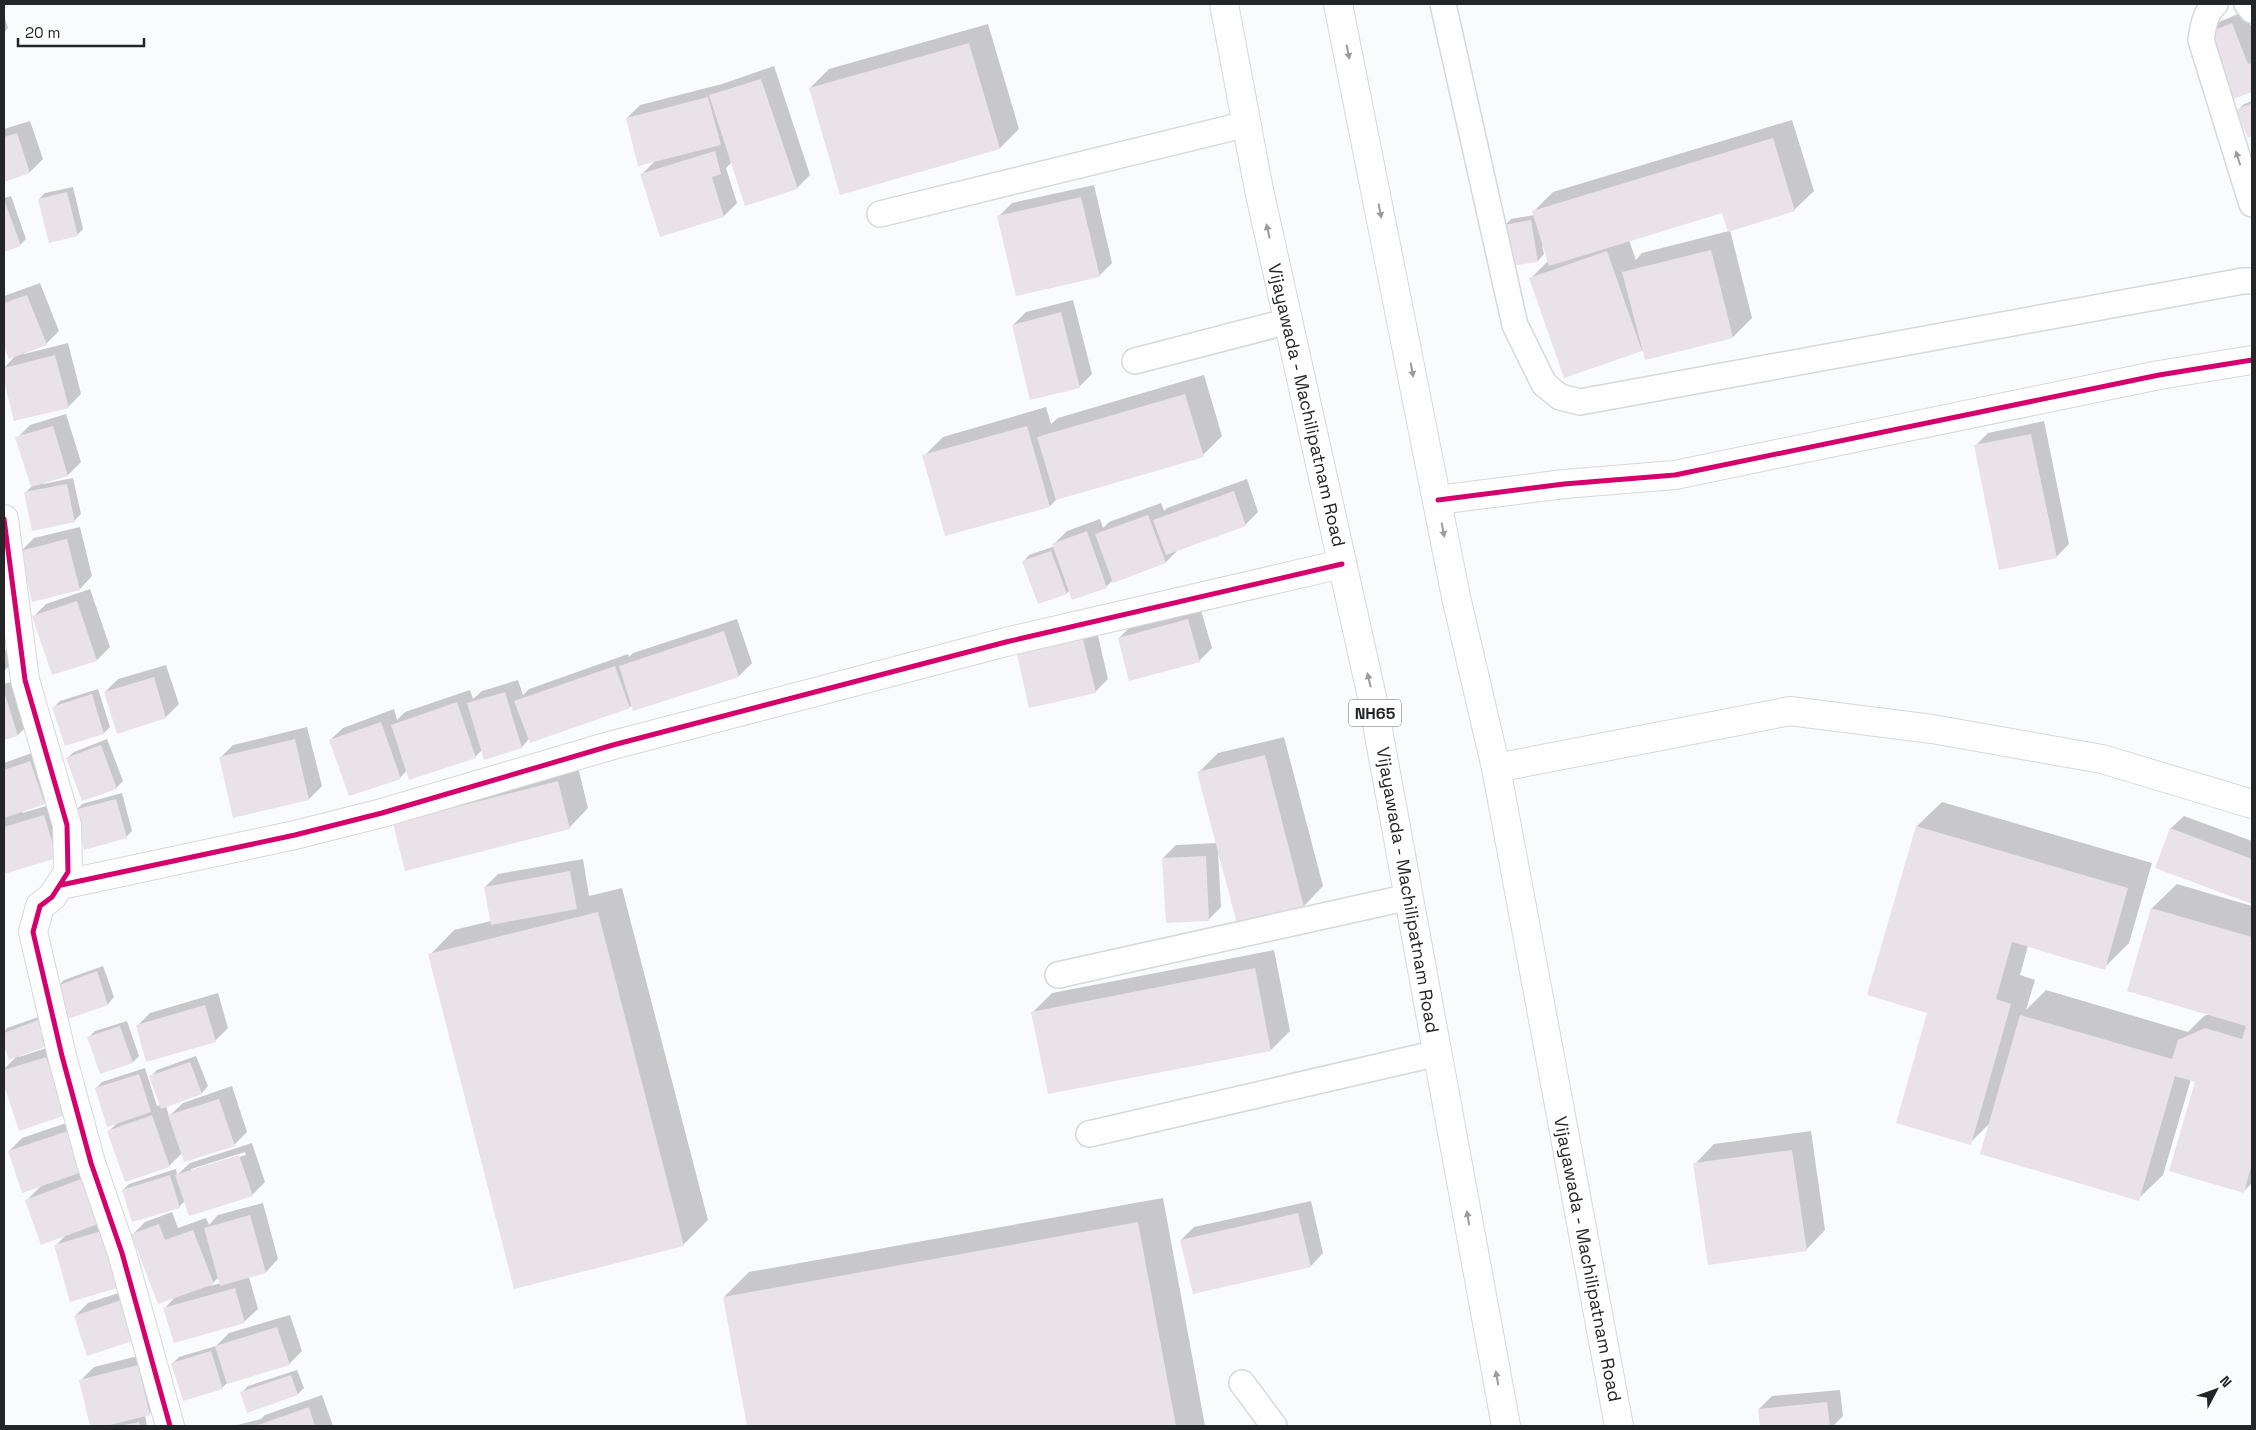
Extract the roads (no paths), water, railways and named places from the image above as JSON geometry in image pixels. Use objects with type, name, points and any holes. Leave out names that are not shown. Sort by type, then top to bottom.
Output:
[{"type":"main road","name":"Vijayawada - Machilipatnam Road","points":[[1224,4],[1259,190],[1372,697],[1506,1426]]},
{"type":"main road","name":"Vijayawada - Machilipatnam Road","points":[[1338,4],[1456,598],[1496,768],[1619,1426]]},
{"type":"main road","points":[[1438,500],[1564,484],[1675,475],[2159,376],[2252,360]]},
{"type":"main road","points":[[4,518],[25,680],[67,825],[68,872],[52,897],[40,906],[33,932],[62,1056],[88,1154],[122,1253],[170,1426]]},
{"type":"main road","points":[[61,885],[295,835],[382,813],[612,745],[1006,642],[1342,564]]},
{"type":"main road","points":[[1496,768],[1790,711],[1932,729],[2102,759],[2252,804]]},
{"type":"lane","points":[[1443,4],[1515,325],[1544,384],[1560,397],[1580,402],[2223,284],[2252,281]]},
{"type":"lane","points":[[2215,4],[2209,9],[2206,16],[2201,40],[2252,204]]},
{"type":"lane","points":[[2247,4],[2252,10]]},
{"type":"lane","points":[[880,214],[1247,124]]},
{"type":"lane","points":[[1136,361],[1288,320]]},
{"type":"lane","points":[[1058,975],[1409,897]]},
{"type":"lane","points":[[1089,1134],[1438,1052]]},
{"type":"lane","points":[[1242,1383],[1274,1426]]}]
